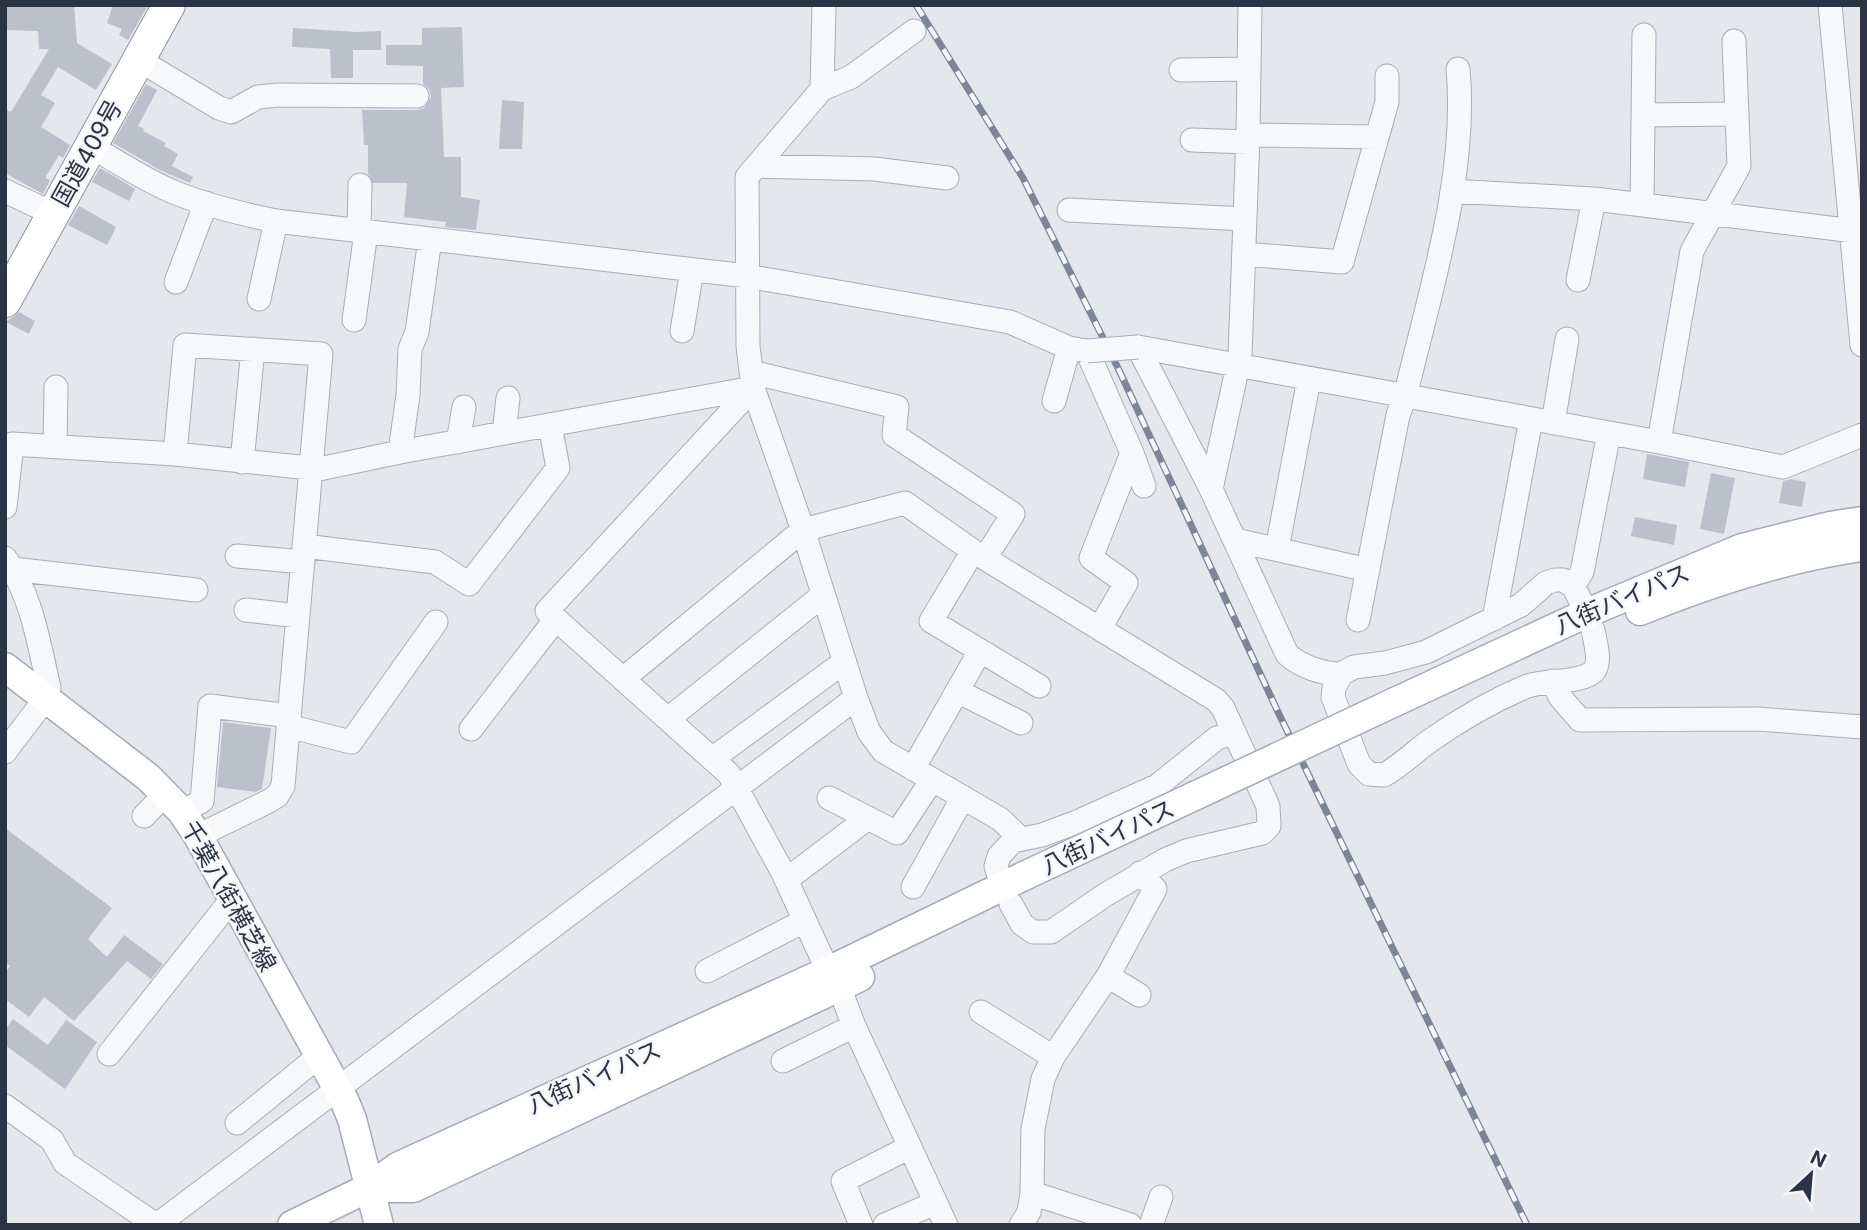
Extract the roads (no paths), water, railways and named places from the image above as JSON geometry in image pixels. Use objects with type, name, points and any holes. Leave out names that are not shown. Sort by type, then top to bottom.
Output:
[{"type":"highway","name":"国道409号","points":[[5,301],[169,5]]},
{"type":"main road","name":"八街バイパス","points":[[292,1225],[368,1188],[413,1188],[1018,890],[1742,548],[1830,526],[1862,521]]},
{"type":"main road","name":"八街バイパス","points":[[1590,622],[1749,572],[1829,552],[1862,547]]},
{"type":"main road","name":"千葉八街横芝線","points":[[5,667],[46,698],[182,814],[232,899],[352,1119],[379,1225]]},
{"type":"street","points":[[822,89],[824,5]]},
{"type":"street","points":[[1211,489],[1240,356],[1250,5]]},
{"type":"street","points":[[1830,5],[1857,232],[1862,345]]},
{"type":"street","points":[[914,31],[851,77],[822,89],[747,177],[748,346],[752,380],[856,698],[875,742],[883,751],[1000,819],[1020,838]]},
{"type":"street","points":[[1642,205],[1644,35]]},
{"type":"street","points":[[1659,442],[1692,251],[1739,166],[1734,41]]},
{"type":"street","points":[[139,60],[230,112],[258,97],[278,94],[417,96]]},
{"type":"street","points":[[1181,71],[1249,69]]},
{"type":"street","points":[[1358,620],[1398,415],[1405,397],[1452,191],[1460,90],[1458,69]]},
{"type":"street","points":[[1244,254],[1342,262],[1387,102],[1387,76]]},
{"type":"street","points":[[1643,115],[1737,114]]},
{"type":"street","points":[[1192,140],[1377,137]]},
{"type":"street","points":[[90,146],[144,178],[206,203],[276,221],[747,276],[1010,322],[1078,349],[1138,347],[1783,467],[1862,435]]},
{"type":"street","points":[[757,166],[874,169],[947,178]]},
{"type":"street","points":[[354,320],[363,231],[360,185]]},
{"type":"street","points":[[5,191],[54,214]]},
{"type":"street","points":[[1452,191],[1594,199],[1857,232]]},
{"type":"street","points":[[1578,280],[1594,199]]},
{"type":"street","points":[[176,282],[206,203]]},
{"type":"street","points":[[1069,210],[1245,219]]},
{"type":"street","points":[[259,299],[276,221]]},
{"type":"street","points":[[400,452],[408,395],[410,349],[417,332],[430,239]]},
{"type":"street","points":[[682,331],[692,270]]},
{"type":"street","points":[[1494,620],[1542,421],[1567,339]]},
{"type":"street","points":[[144,816],[182,814],[277,796],[283,786],[285,720],[298,616],[321,354],[185,345],[176,454]]},
{"type":"street","points":[[1138,347],[1211,489],[1287,654],[1301,665],[1341,674],[1354,667],[1385,663],[1426,652],[1521,605],[1546,583],[1563,580],[1573,586],[1590,622],[1597,658],[1596,668],[1591,673],[1529,686],[1457,722],[1391,771],[1375,775],[1369,774],[1359,764],[1333,697],[1341,674]]},
{"type":"street","points":[[242,462],[253,349]]},
{"type":"street","points":[[1054,401],[1078,349]]},
{"type":"street","points":[[1078,349],[1132,453],[1144,486]]},
{"type":"street","points":[[1277,550],[1309,379]]},
{"type":"street","points":[[752,380],[547,611],[729,775],[786,880],[834,979],[946,1225]]},
{"type":"street","points":[[5,508],[12,444],[176,454],[320,469],[550,425],[752,380],[897,407],[894,435],[1013,514],[931,621],[1039,686]]},
{"type":"street","points":[[55,446],[56,387]]},
{"type":"street","points":[[504,433],[508,398]]},
{"type":"street","points":[[458,442],[464,407]]},
{"type":"street","points":[[237,556],[304,554],[435,562],[468,584],[558,468],[550,425]]},
{"type":"street","points":[[1573,586],[1582,572],[1609,433]]},
{"type":"street","points":[[1100,628],[1126,583],[1091,558],[1132,453]]},
{"type":"street","points":[[623,679],[803,530],[905,503],[979,555],[1216,700],[1223,708],[1268,806],[1269,826],[1262,833],[1186,851],[1140,873],[1051,932],[1033,932],[1022,924],[1018,890],[996,866],[1004,847],[1020,838],[1042,835],[1077,822],[1157,786],[1217,738],[1233,733]]},
{"type":"street","points":[[1235,540],[1368,570]]},
{"type":"street","points":[[9,564],[196,590]]},
{"type":"street","points":[[5,752],[46,698],[49,688],[31,611],[9,564]]},
{"type":"street","points":[[668,719],[823,594]]},
{"type":"street","points":[[246,610],[298,616]]},
{"type":"street","points":[[471,729],[555,620]]},
{"type":"street","points":[[182,814],[202,801],[210,706],[285,720],[351,742],[436,622]]},
{"type":"street","points":[[829,798],[897,833],[957,691],[980,651]]},
{"type":"street","points":[[712,759],[844,662]]},
{"type":"street","points":[[1553,681],[1566,705],[1580,719],[1758,719],[1862,727]]},
{"type":"street","points":[[957,691],[1021,723]]},
{"type":"street","points":[[5,1106],[52,1140],[65,1163],[157,1225],[856,698]]},
{"type":"street","points":[[913,887],[963,797]]},
{"type":"street","points":[[786,880],[868,818]]},
{"type":"street","points":[[1021,1225],[1029,1212],[1032,1193],[1037,1102],[1053,1056],[1108,976],[1155,889],[1140,873]]},
{"type":"street","points":[[109,1054],[232,899]]},
{"type":"street","points":[[707,971],[804,921]]},
{"type":"street","points":[[1108,976],[1139,995]]},
{"type":"street","points":[[981,1012],[1053,1056]]},
{"type":"street","points":[[783,1060],[854,1026]]},
{"type":"street","points":[[237,1123],[319,1056]]},
{"type":"street","points":[[861,1225],[843,1181],[910,1147]]},
{"type":"street","points":[[1032,1193],[1130,1225]]},
{"type":"street","points":[[1151,1225],[1161,1197]]},
{"type":"street","points":[[884,1225],[934,1203]]},
{"type":"railway","points":[[916,5],[1023,178],[1118,368],[1278,712],[1527,1225]]}]
